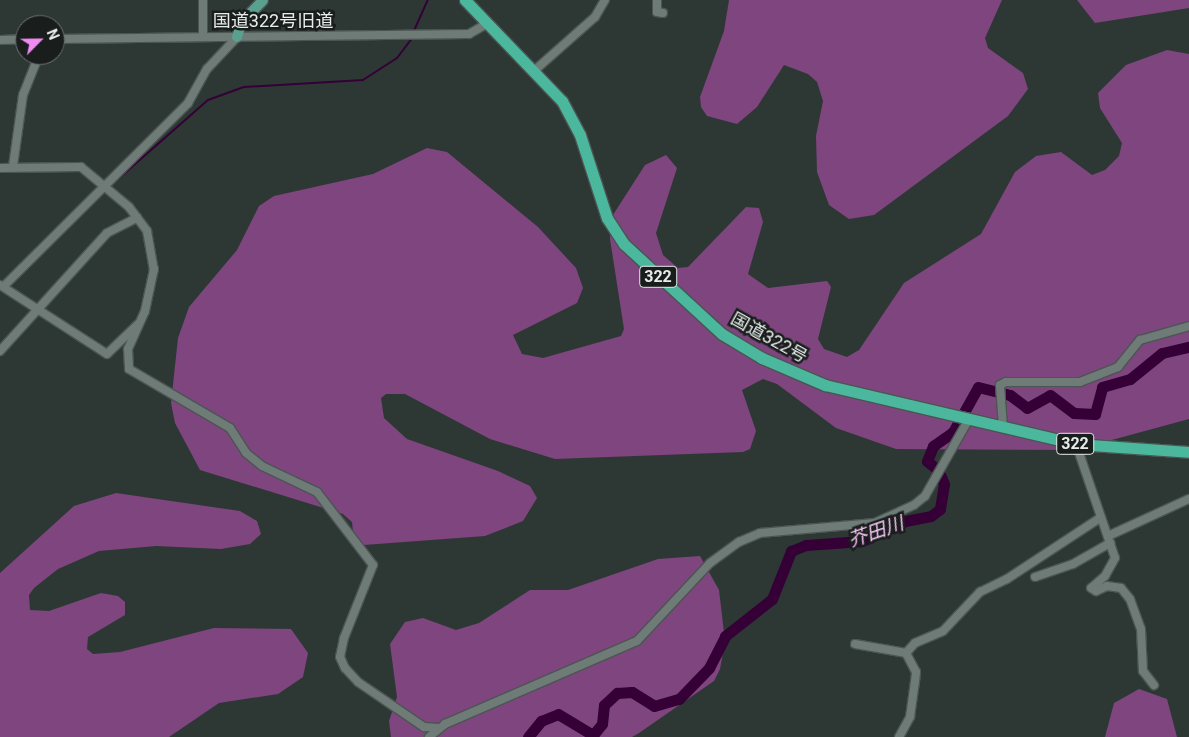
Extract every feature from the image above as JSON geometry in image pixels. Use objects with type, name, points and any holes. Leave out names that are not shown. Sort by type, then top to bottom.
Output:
[{"type":"highway","name":"国道322号","points":[[465,0],[535,70],[574,120],[601,204],[619,237],[722,334],[806,378],[932,410],[1076,444],[1189,452]]},
{"type":"main road","points":[[237,37],[242,22],[263,0]]},
{"type":"street","points":[[203,0],[203,37]]},
{"type":"street","points":[[535,70],[596,17],[605,0]]},
{"type":"street","points":[[657,0],[657,12],[663,14]]},
{"type":"street","name":"国道322号旧道","points":[[65,39],[469,34],[488,23]]},
{"type":"street","points":[[139,324],[107,354],[42,309],[3,285],[188,103],[207,69],[237,37]]},
{"type":"street","points":[[0,40],[15,39]]},
{"type":"street","points":[[14,166],[23,95],[35,65]]},
{"type":"street","points":[[0,168],[71,164],[106,184],[137,218],[146,231],[154,269],[139,324],[128,348],[129,369],[230,428],[246,453],[262,466],[317,492],[335,522],[369,558],[372,572],[344,638],[342,662],[358,682],[424,727],[440,728]]},
{"type":"street","points":[[0,351],[42,309],[108,233],[137,218]]},
{"type":"street","points":[[1003,427],[1000,385],[1006,382],[1080,382],[1118,367],[1140,340],[1189,326]]},
{"type":"street","points":[[429,737],[440,728],[638,642],[710,563],[739,542],[760,534],[875,523],[914,505],[925,496],[966,418]]},
{"type":"street","points":[[1076,444],[1100,518],[1109,539],[1113,562],[1091,588],[1096,591],[1107,586],[1121,588],[1130,599],[1140,628],[1143,671],[1154,686]]},
{"type":"street","points":[[1030,564],[1038,579],[1073,564],[1109,539],[1189,499]]},
{"type":"street","points":[[906,654],[915,643],[943,631],[980,592],[1030,564],[1100,518]]},
{"type":"street","points":[[855,644],[906,654],[916,672],[910,717],[899,737]]},
{"type":"shaded area","points":[[729,0],[1002,0],[985,38],[988,48],[1023,73],[1028,89],[1008,116],[874,215],[849,219],[829,205],[817,172],[816,136],[823,101],[817,82],[808,74],[784,65],[757,107],[737,124],[707,116],[701,107],[700,97],[724,31]]},
{"type":"shaded area","points":[[1077,0],[1189,0],[1189,8],[1095,23]]},
{"type":"shaded area","points":[[1167,50],[1189,54],[1189,419],[1075,450],[896,449],[836,428],[777,384],[763,379],[742,390],[756,431],[750,449],[743,452],[555,459],[490,439],[405,394],[386,394],[381,398],[384,418],[407,439],[498,471],[530,486],[537,498],[523,521],[485,536],[364,545],[354,541],[352,522],[343,514],[200,470],[175,423],[171,403],[178,338],[189,307],[237,250],[259,206],[274,196],[373,174],[427,148],[447,152],[538,227],[576,268],[583,288],[577,303],[513,335],[522,354],[543,358],[621,336],[624,329],[610,239],[611,218],[645,165],[666,155],[677,168],[656,233],[663,255],[678,268],[688,267],[746,207],[759,208],[763,222],[748,274],[768,288],[827,281],[831,287],[818,339],[824,349],[847,357],[859,350],[904,283],[981,234],[1015,172],[1036,156],[1061,152],[1092,175],[1105,170],[1119,156],[1122,143],[1100,108],[1098,93],[1126,65]]},
{"type":"shaded area","points":[[116,493],[240,511],[257,521],[261,534],[250,544],[221,549],[156,546],[99,551],[58,569],[34,588],[29,595],[30,610],[49,611],[101,593],[118,596],[125,602],[125,615],[88,637],[87,649],[93,654],[120,652],[214,628],[291,629],[308,653],[303,677],[278,694],[219,703],[169,737],[0,737],[0,573],[74,506]]},
{"type":"shaded area","points":[[700,556],[719,590],[725,641],[720,669],[714,681],[639,733],[632,737],[391,737],[389,721],[397,697],[390,644],[405,622],[423,618],[456,630],[479,623],[530,590],[568,590],[658,559]]},
{"type":"shaded area","points":[[1139,689],[1167,699],[1177,737],[1105,737],[1114,703]]},
{"type":"waterway","points":[[413,33],[428,0]]},
{"type":"waterway","points":[[110,186],[208,100],[244,87],[363,80],[397,58],[412,38]]},
{"type":"waterway","points":[[9,287],[92,203]]},
{"type":"waterway","name":"芥田川","points":[[528,737],[541,721],[558,714],[593,735],[602,724],[604,705],[617,693],[632,692],[654,706],[679,699],[709,668],[725,636],[772,599],[791,551],[806,545],[862,541],[905,521],[931,516],[940,509],[944,484],[938,470],[927,461],[933,446],[953,432],[978,387],[1010,395],[1027,408],[1050,395],[1074,413],[1095,414],[1102,387],[1130,379],[1162,353],[1189,347]]}]
